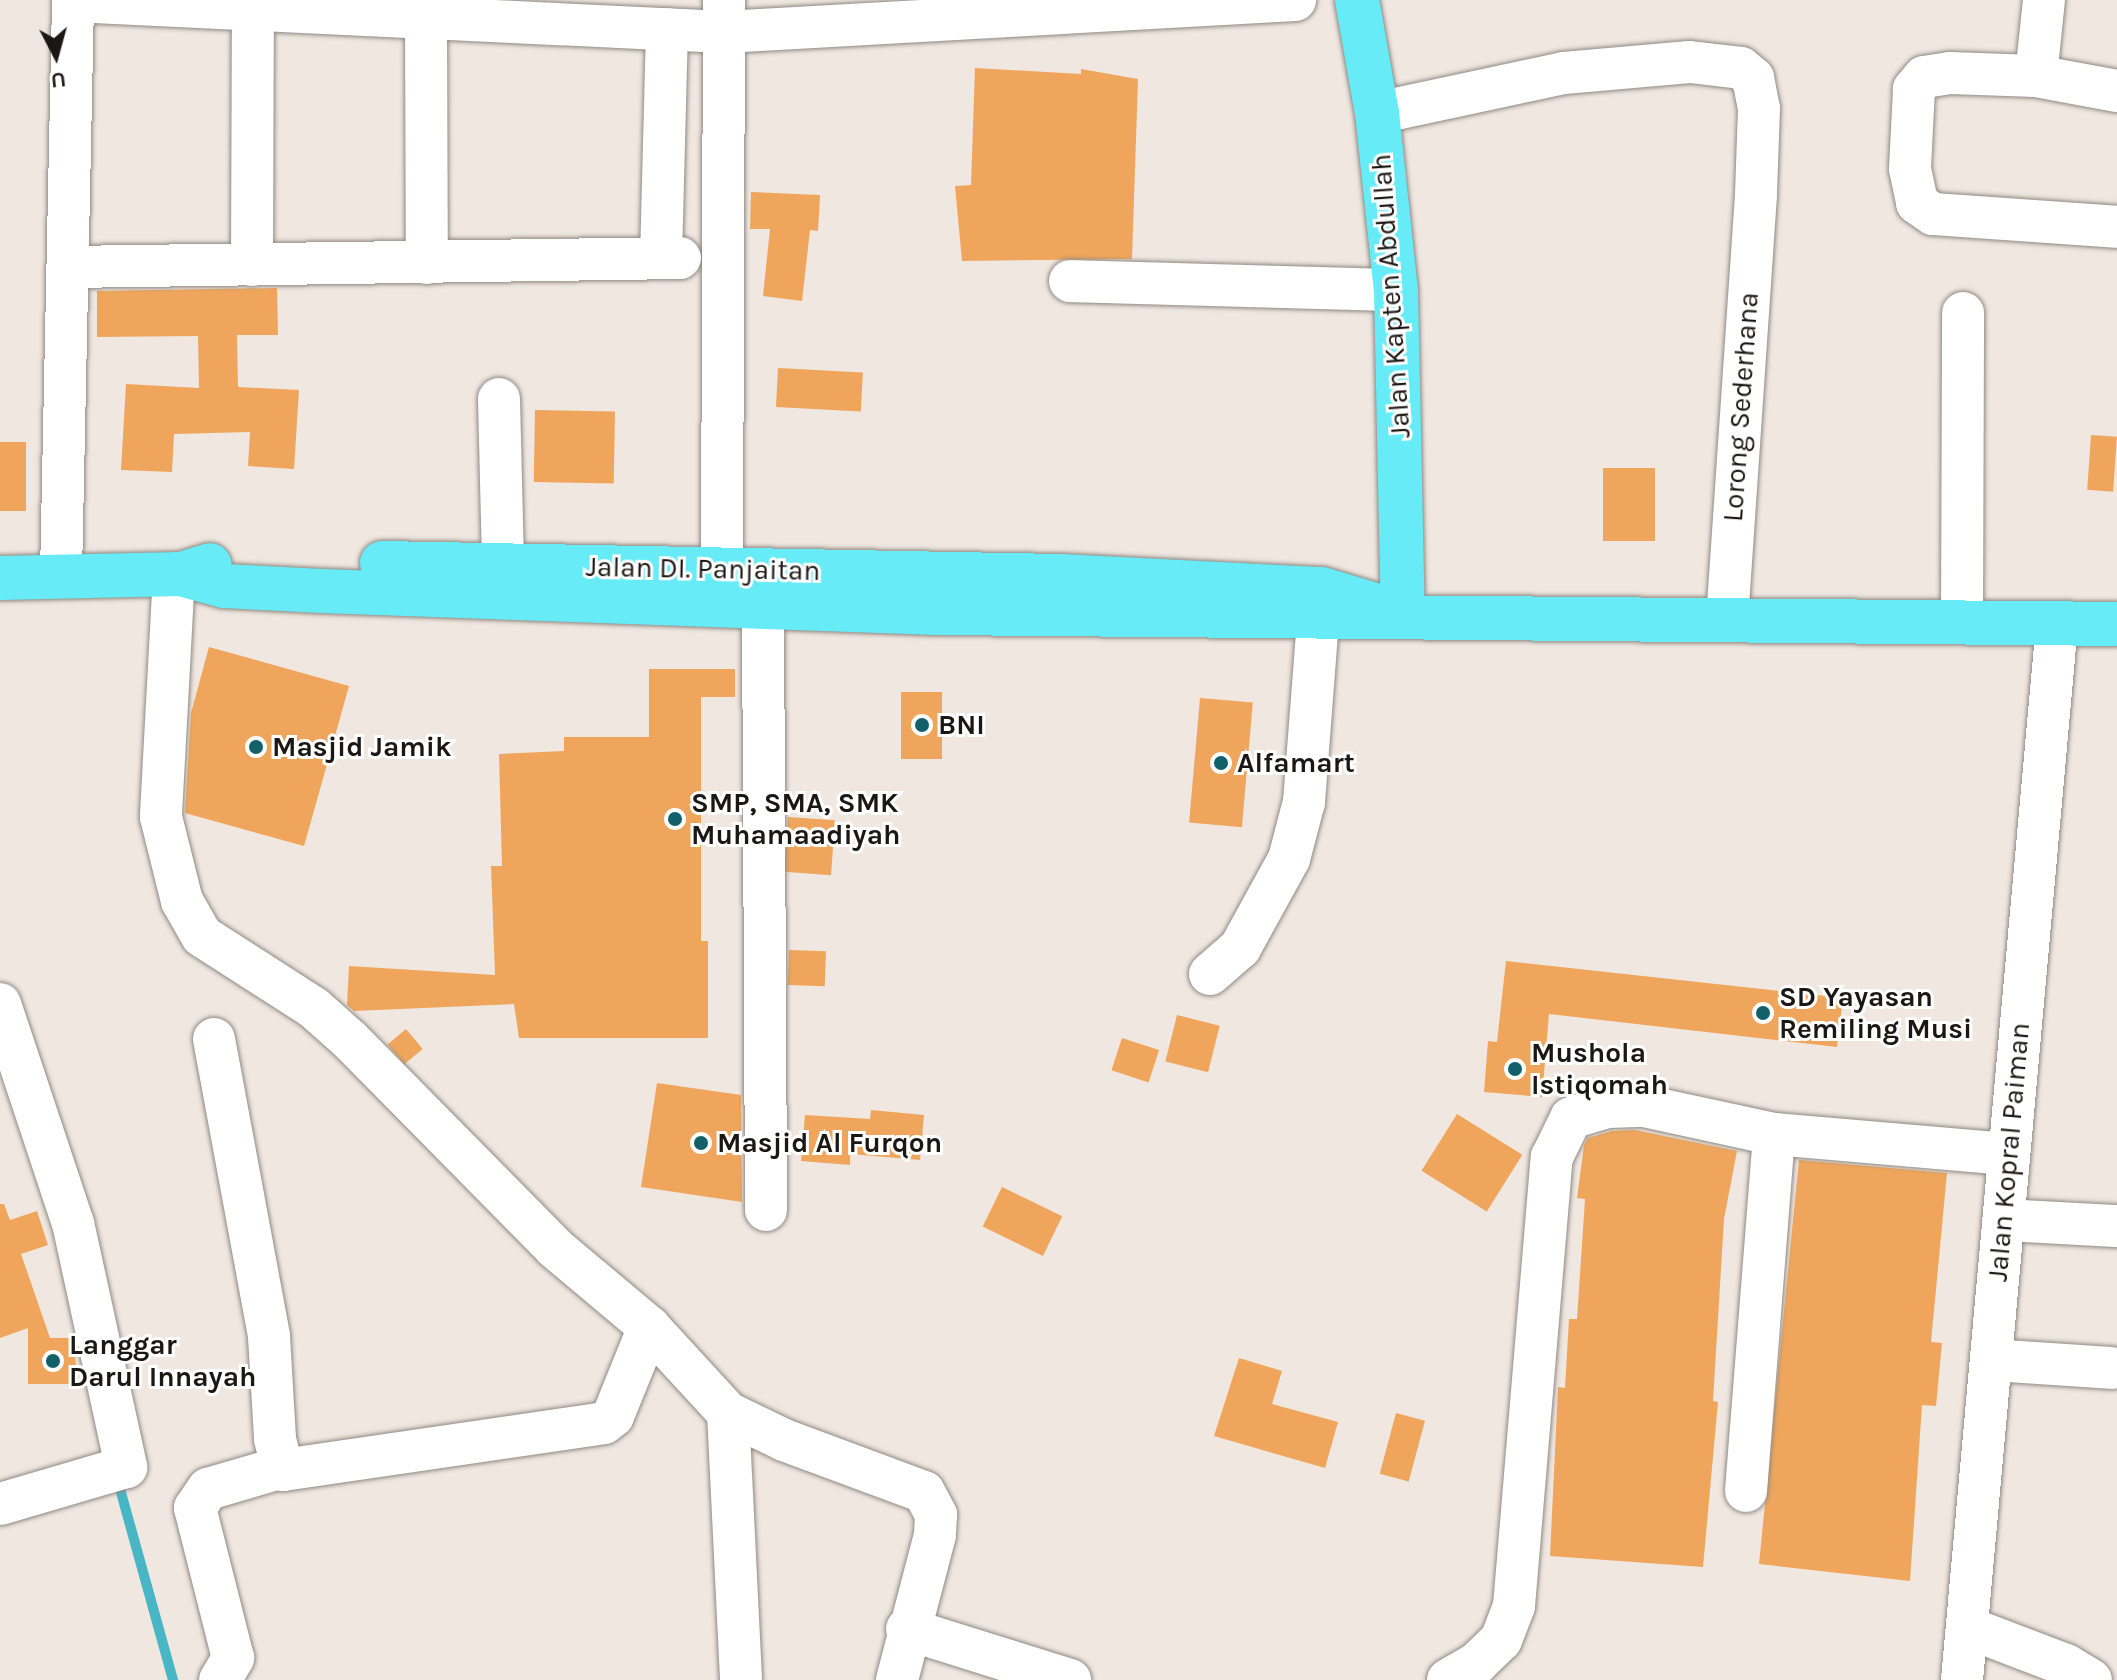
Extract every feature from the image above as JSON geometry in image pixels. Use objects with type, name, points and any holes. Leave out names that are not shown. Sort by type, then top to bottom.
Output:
[{"type":"main road","name":"Jalan Kapten Abdullah","points":[[1357,0],[1377,113],[1396,290],[1404,604]]},
{"type":"main road","name":"Jalan DI. Panjaitan","points":[[0,578],[178,574],[225,561],[503,565],[1061,576],[1322,589],[1404,604]]},
{"type":"main road","points":[[178,574],[224,586],[763,608],[1318,620],[1404,604],[1727,620],[2117,624]]},
{"type":"street","points":[[61,575],[73,0],[667,29],[724,16],[1295,0]]},
{"type":"street","points":[[2036,76],[2044,0]]},
{"type":"street","points":[[252,265],[253,8]]},
{"type":"street","points":[[426,16],[427,263]]},
{"type":"street","points":[[722,570],[724,16]]},
{"type":"street","points":[[68,267],[670,258],[667,29]]},
{"type":"street","name":"Lorong Sederhana","points":[[1377,113],[1564,73],[1690,62],[1732,66],[1748,72],[1758,93],[1756,195],[1727,620]]},
{"type":"street","points":[[2117,91],[2036,76],[1950,73],[1918,82],[1910,169],[1917,203],[1933,214],[2117,227]]},
{"type":"street","points":[[1070,281],[1396,290]]},
{"type":"street","points":[[1962,622],[1963,313]]},
{"type":"street","points":[[499,399],[503,565]]},
{"type":"street","points":[[178,574],[161,817],[182,901],[202,936],[341,1032],[555,1248],[649,1327],[728,1413],[784,1440],[924,1492],[936,1515],[935,1535],[907,1629],[897,1680]]},
{"type":"street","points":[[763,608],[766,1210]]},
{"type":"street","points":[[1210,974],[1240,948],[1289,859],[1304,802],[1318,620]]},
{"type":"street","name":"Jalan Kopral Paiman","points":[[1962,1680],[2057,624]]},
{"type":"street","points":[[0,1004],[73,1223],[126,1467],[0,1504]]},
{"type":"street","points":[[214,1039],[269,1337],[280,1468]]},
{"type":"street","points":[[1448,1680],[1477,1663],[1501,1640],[1514,1606],[1552,1157],[1564,1125],[1591,1110],[1644,1106],[1774,1134],[2007,1154]]},
{"type":"street","points":[[1746,1491],[1774,1134]]},
{"type":"street","points":[[2005,1220],[2117,1226]]},
{"type":"street","points":[[220,1680],[233,1658],[195,1508],[208,1489],[280,1468],[311,1468],[604,1423],[613,1416],[649,1327]]},
{"type":"street","points":[[1992,1360],[2112,1368]]},
{"type":"street","points":[[728,1413],[741,1680]]},
{"type":"street","points":[[1969,1628],[2066,1665],[2091,1680]]},
{"type":"street","points":[[907,1629],[1070,1680]]},
{"type":"building","points":[[975,68],[1081,74],[1081,69],[1138,79],[1132,259],[962,261],[955,186],[971,185]]},
{"type":"building","points":[[751,192],[820,195],[818,231],[810,230],[802,301],[763,296],[770,229],[750,229]]},
{"type":"building","points":[[277,288],[278,335],[237,335],[238,387],[299,390],[294,469],[248,466],[250,432],[174,434],[172,472],[121,470],[126,384],[199,388],[198,336],[97,337],[97,291]]},
{"type":"building","points":[[778,368],[863,372],[861,411],[776,407]]},
{"type":"building","points":[[535,410],[615,411],[614,483],[534,482]]},
{"type":"building","points":[[2091,435],[2117,437],[2113,492],[2087,490]]},
{"type":"building","points":[[0,442],[26,442],[26,511],[0,511]]},
{"type":"building","points":[[1603,468],[1655,468],[1655,541],[1603,541]]},
{"type":"building","name":"Masjid Jamik","points":[[209,647],[349,686],[304,846],[185,813],[191,713]]},
{"type":"building","points":[[649,669],[735,669],[735,697],[701,697],[701,941],[708,941],[708,1038],[519,1038],[514,1004],[354,1011],[347,1005],[349,966],[495,975],[491,866],[502,866],[499,754],[564,751],[564,737],[649,737]]},
{"type":"building","name":"BNI","points":[[901,692],[942,692],[942,759],[901,759]]},
{"type":"building","name":"Alfamart","points":[[1200,698],[1253,703],[1242,827],[1189,823]]},
{"type":"building","points":[[788,817],[835,820],[831,875],[784,872]]},
{"type":"building","points":[[789,950],[826,951],[825,986],[788,985]]},
{"type":"building","points":[[1506,961],[1843,998],[1837,1047],[1549,1014],[1542,1097],[1484,1092],[1488,1041],[1497,1042]]},
{"type":"building","points":[[1177,1015],[1220,1026],[1208,1072],[1165,1062]]},
{"type":"building","points":[[406,1029],[423,1049],[404,1064],[388,1044]]},
{"type":"building","points":[[1122,1038],[1159,1050],[1149,1082],[1111,1070]]},
{"type":"building","name":"Masjid Al Furqon","points":[[657,1083],[741,1095],[742,1202],[641,1187]]},
{"type":"building","points":[[871,1110],[924,1115],[920,1160],[850,1154],[850,1165],[801,1161],[805,1115],[870,1119]]},
{"type":"building","points":[[1457,1114],[1522,1155],[1487,1212],[1421,1171]]},
{"type":"building","points":[[1635,1130],[1737,1151],[1724,1219],[1713,1401],[1718,1402],[1703,1567],[1550,1556],[1558,1387],[1565,1388],[1569,1319],[1577,1319],[1585,1199],[1577,1198],[1584,1145],[1588,1138],[1612,1131]]},
{"type":"building","points":[[1799,1160],[1947,1173],[1931,1342],[1942,1343],[1936,1406],[1922,1405],[1910,1581],[1759,1564]]},
{"type":"building","points":[[1002,1187],[1062,1216],[1043,1256],[983,1227]]},
{"type":"building","points":[[0,1204],[4,1204],[10,1220],[37,1211],[48,1245],[21,1254],[50,1338],[73,1338],[78,1384],[28,1384],[28,1328],[0,1338]]},
{"type":"building","points":[[1239,1358],[1282,1371],[1272,1404],[1338,1422],[1325,1468],[1214,1436]]},
{"type":"building","points":[[1396,1413],[1425,1421],[1409,1482],[1380,1474]]},
{"type":"waterway","points":[[117,1478],[173,1680]]},
{"type":"place","name":"BNI","points":[[922,725]]},
{"type":"place","name":"Masjid Jamik","points":[[256,747]]},
{"type":"place","name":"Alfamart","points":[[1221,763]]},
{"type":"place","name":"SMP, SMA, SMK Muhamaadiyah","points":[[675,819]]},
{"type":"place","name":"SD Yayasan Remiling Musi","points":[[1763,1013]]},
{"type":"place","name":"Mushola Istiqomah","points":[[1515,1069]]},
{"type":"place","name":"Masjid Al Furqon","points":[[701,1143]]},
{"type":"place","name":"Langgar Darul Innayah","points":[[53,1361]]}]
